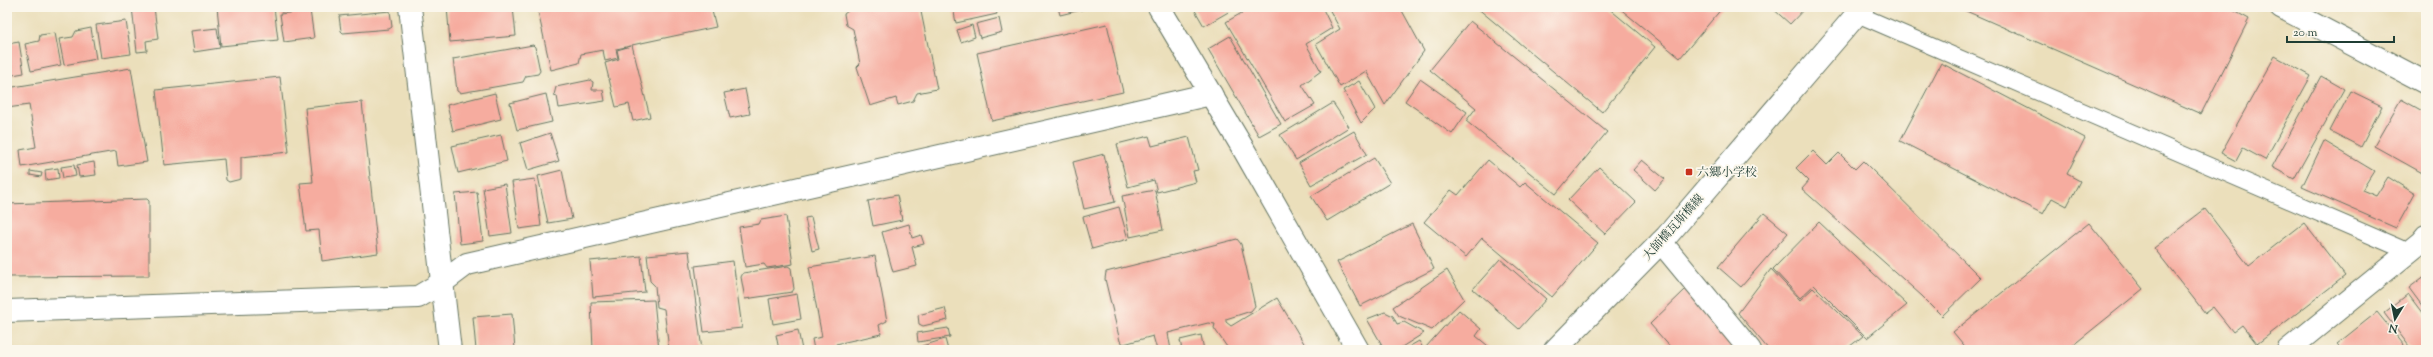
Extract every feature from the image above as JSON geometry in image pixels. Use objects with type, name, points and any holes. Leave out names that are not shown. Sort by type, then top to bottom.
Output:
[{"type":"street","points":[[410,7],[434,226],[443,282],[450,350]]},
{"type":"street","points":[[1159,7],[1211,94],[1358,350]]},
{"type":"street","points":[[2281,7],[2426,83]]},
{"type":"street","name":"大師橋瓦斯橋線","points":[[1556,350],[1661,242],[1860,11]]},
{"type":"street","points":[[7,311],[418,297],[443,282],[467,264],[1211,94]]},
{"type":"street","points":[[2288,350],[2409,252],[2426,236]]},
{"type":"street","points":[[1661,242],[1750,350]]},
{"type":"lane","points":[[1860,11],[2409,252]]},
{"type":"building","points":[[132,7],[154,7],[158,39],[146,41],[147,51],[137,52]]},
{"type":"building","points":[[217,7],[274,7],[278,40],[221,46]]},
{"type":"building","points":[[280,7],[303,7],[303,8],[281,12]]},
{"type":"building","points":[[447,7],[513,7],[516,36],[450,42]]},
{"type":"building","points":[[537,7],[711,7],[716,27],[632,45],[650,117],[633,121],[629,104],[616,107],[605,63],[619,59],[617,50],[631,46],[616,49],[618,58],[605,61],[603,50],[581,54],[579,63],[551,70]]},
{"type":"building","points":[[847,7],[920,7],[937,89],[917,93],[913,101],[898,105],[896,98],[870,106],[857,67],[860,64],[853,29],[846,25],[844,14],[848,11]]},
{"type":"building","points":[[953,7],[995,7],[997,14],[956,23]]},
{"type":"building","points":[[1058,7],[1089,7],[1089,8],[1060,15]]},
{"type":"building","points":[[1193,7],[1237,7],[1204,26]]},
{"type":"building","points":[[1252,7],[1322,7],[1332,28],[1306,44],[1321,71],[1302,85],[1315,105],[1285,122],[1226,22]]},
{"type":"building","points":[[1328,7],[1400,7],[1424,51],[1385,105],[1366,71],[1340,87],[1316,44],[1340,29]]},
{"type":"building","points":[[1476,7],[1607,7],[1655,47],[1602,112]]},
{"type":"building","points":[[1618,7],[1723,7],[1680,58]]},
{"type":"building","points":[[1771,7],[1806,7],[1790,24]]},
{"type":"building","points":[[1957,7],[2227,7],[2249,19],[2201,114]]},
{"type":"building","points":[[310,10],[314,38],[284,42],[280,14]]},
{"type":"building","points":[[390,11],[392,27],[389,29],[343,33],[341,31],[339,16]]},
{"type":"building","points":[[999,18],[1002,32],[980,38],[976,24]]},
{"type":"building","points":[[126,21],[131,54],[101,58],[96,25]]},
{"type":"building","points":[[1470,21],[1607,132],[1556,194],[1466,121],[1476,108],[1430,70]]},
{"type":"building","points":[[1107,24],[1123,92],[992,121],[977,53]]},
{"type":"building","points":[[972,25],[975,37],[961,42],[957,30]]},
{"type":"building","points":[[91,28],[96,59],[64,65],[59,39],[73,37],[76,31]]},
{"type":"building","points":[[217,28],[220,48],[194,52],[191,31]]},
{"type":"building","points":[[55,33],[61,65],[31,71],[25,44],[39,41],[40,35]]},
{"type":"building","points":[[1230,36],[1281,124],[1259,136],[1208,49]]},
{"type":"building","points":[[19,42],[24,73],[7,76],[7,44]]},
{"type":"building","points":[[533,45],[535,47],[540,71],[538,74],[526,76],[523,82],[460,93],[457,91],[453,59]]},
{"type":"building","points":[[2275,56],[2311,76],[2265,160],[2243,148],[2236,161],[2221,153]]},
{"type":"building","points":[[1941,63],[2085,138],[2067,174],[2080,181],[2067,206],[2052,198],[2043,214],[1900,141]]},
{"type":"building","points":[[131,68],[147,162],[118,166],[116,151],[22,167],[20,150],[36,147],[29,105],[7,108],[7,88]]},
{"type":"building","points":[[2321,76],[2344,89],[2294,179],[2272,167]]},
{"type":"building","points":[[280,77],[289,152],[241,157],[241,179],[229,182],[226,180],[224,159],[164,165],[156,90]]},
{"type":"building","points":[[1420,79],[1467,112],[1452,134],[1405,101]]},
{"type":"building","points":[[590,80],[593,82],[592,90],[603,90],[605,101],[559,108],[557,96],[554,95],[556,87]]},
{"type":"building","points":[[1359,81],[1375,109],[1361,123],[1343,90]]},
{"type":"building","points":[[745,89],[750,114],[730,118],[724,93]]},
{"type":"building","points":[[2351,91],[2382,106],[2361,147],[2330,131]]},
{"type":"building","points":[[495,93],[501,119],[453,131],[447,105]]},
{"type":"building","points":[[546,94],[552,122],[517,130],[510,103]]},
{"type":"building","points":[[2401,99],[2426,113],[2426,175],[2374,146]]},
{"type":"building","points":[[362,102],[378,253],[322,261],[319,230],[306,231],[300,183],[313,182],[305,108]]},
{"type":"building","points":[[1333,103],[1349,127],[1296,160],[1280,135]]},
{"type":"building","points":[[1354,131],[1367,154],[1311,185],[1299,163]]},
{"type":"building","points":[[550,133],[559,161],[528,170],[520,143]]},
{"type":"building","points":[[501,135],[507,161],[458,173],[452,146]]},
{"type":"building","points":[[1149,136],[1152,146],[1189,137],[1198,170],[1193,171],[1196,182],[1157,192],[1154,180],[1128,187],[1117,144]]},
{"type":"building","points":[[2324,141],[2374,171],[2362,190],[2376,196],[2388,177],[2415,194],[2396,228],[2302,187]]},
{"type":"building","points":[[1813,151],[1827,165],[1839,153],[1855,169],[1863,161],[1981,278],[1942,316],[1922,296],[1802,189],[1809,181],[1796,168]]},
{"type":"building","points":[[1104,154],[1115,202],[1084,209],[1073,162]]},
{"type":"building","points":[[1374,158],[1390,183],[1327,221],[1311,196]]},
{"type":"building","points":[[1488,160],[1520,187],[1525,182],[1598,243],[1552,297],[1482,238],[1466,257],[1424,222],[1451,190],[1458,195]]},
{"type":"building","points":[[1642,160],[1665,179],[1655,190],[1633,170]]},
{"type":"building","points":[[94,162],[96,175],[79,177],[77,165]]},
{"type":"building","points":[[74,165],[76,176],[63,178],[61,167]]},
{"type":"building","points":[[1599,167],[1636,202],[1605,234],[1568,200]]},
{"type":"building","points":[[58,168],[59,178],[46,180],[45,170]]},
{"type":"building","points":[[562,170],[572,219],[548,223],[538,176]]},
{"type":"building","points":[[30,171],[42,173],[41,177],[30,175]]},
{"type":"building","points":[[535,179],[541,226],[519,229],[512,182]]},
{"type":"building","points":[[505,184],[512,233],[490,236],[483,188]]},
{"type":"building","points":[[1155,190],[1163,230],[1130,237],[1122,196]]},
{"type":"building","points":[[477,192],[483,241],[460,244],[455,194]]},
{"type":"building","points":[[897,195],[902,220],[873,226],[868,201]]},
{"type":"building","points":[[147,199],[149,201],[149,276],[7,277],[7,204]]},
{"type":"building","points":[[1119,207],[1128,239],[1092,249],[1083,217]]},
{"type":"building","points":[[2205,209],[2249,266],[2304,223],[2345,276],[2257,344],[2242,325],[2233,332],[2213,307],[2205,313],[2154,248]]},
{"type":"building","points":[[1764,213],[1788,233],[1741,287],[1718,267]]},
{"type":"building","points":[[786,216],[793,264],[767,268],[764,264],[745,267],[739,227],[759,224],[761,220]]},
{"type":"building","points":[[811,217],[819,249],[812,251],[805,218]]},
{"type":"building","points":[[1819,222],[1907,305],[1867,338],[1814,285],[1800,298],[1773,269]]},
{"type":"building","points":[[2089,223],[2143,289],[2067,350],[1968,350],[1953,332]]},
{"type":"building","points":[[909,224],[912,238],[921,235],[924,244],[912,247],[917,266],[893,272],[882,232]]},
{"type":"building","points":[[1412,224],[1434,269],[1360,306],[1337,262]]},
{"type":"building","points":[[1237,239],[1241,244],[1255,306],[1251,311],[1226,319],[1226,322],[1231,326],[1277,298],[1308,350],[1229,350],[1214,328],[1215,324],[1208,323],[1168,333],[1171,350],[1157,350],[1153,336],[1124,344],[1120,341],[1105,279],[1106,272]]},
{"type":"building","points":[[689,251],[702,350],[669,350],[664,309],[657,307],[655,286],[650,281],[647,255]]},
{"type":"building","points":[[641,256],[645,292],[593,297],[590,261]]},
{"type":"building","points":[[875,256],[887,321],[879,325],[881,334],[836,344],[837,350],[814,350],[812,339],[822,337],[809,267]]},
{"type":"building","points":[[1500,259],[1546,299],[1519,329],[1473,289]]},
{"type":"building","points":[[733,261],[742,328],[704,332],[695,266]]},
{"type":"building","points":[[788,266],[791,268],[794,289],[792,292],[745,299],[741,277],[743,273]]},
{"type":"building","points":[[1771,269],[1800,300],[1813,288],[1863,336],[1845,350],[1769,350],[1738,313]]},
{"type":"building","points":[[1447,270],[1464,299],[1432,330],[1399,316],[1393,307]]},
{"type":"building","points":[[2426,275],[2426,311],[2409,288]]},
{"type":"building","points":[[1686,289],[1736,350],[1673,350],[1650,324]]},
{"type":"building","points":[[797,294],[801,319],[773,324],[769,299]]},
{"type":"building","points":[[2408,294],[2426,318],[2426,345],[2419,350],[2412,350],[2384,313]]},
{"type":"building","points":[[654,300],[659,350],[593,350],[591,302]]},
{"type":"building","points":[[945,308],[948,320],[923,326],[919,324],[918,315]]},
{"type":"building","points":[[1459,310],[1481,329],[1476,336],[1493,350],[1429,350],[1426,347]]},
{"type":"building","points":[[1385,312],[1393,316],[1397,324],[1404,322],[1424,333],[1397,350],[1385,350],[1367,319]]},
{"type":"building","points":[[2377,312],[2408,350],[2341,350],[2337,344]]},
{"type":"building","points":[[512,314],[515,349],[476,350],[473,317]]},
{"type":"building","points":[[948,328],[950,337],[918,342],[917,333]]},
{"type":"building","points":[[798,330],[802,350],[779,350],[776,335]]},
{"type":"building","points":[[1201,335],[1204,350],[1182,350],[1180,340]]},
{"type":"building","points":[[945,339],[948,350],[923,350],[922,346]]},
{"type":"building","points":[[1419,341],[1424,350],[1403,350]]},
{"type":"place","name":"六郷小学校","points":[[1689,172]]}]
